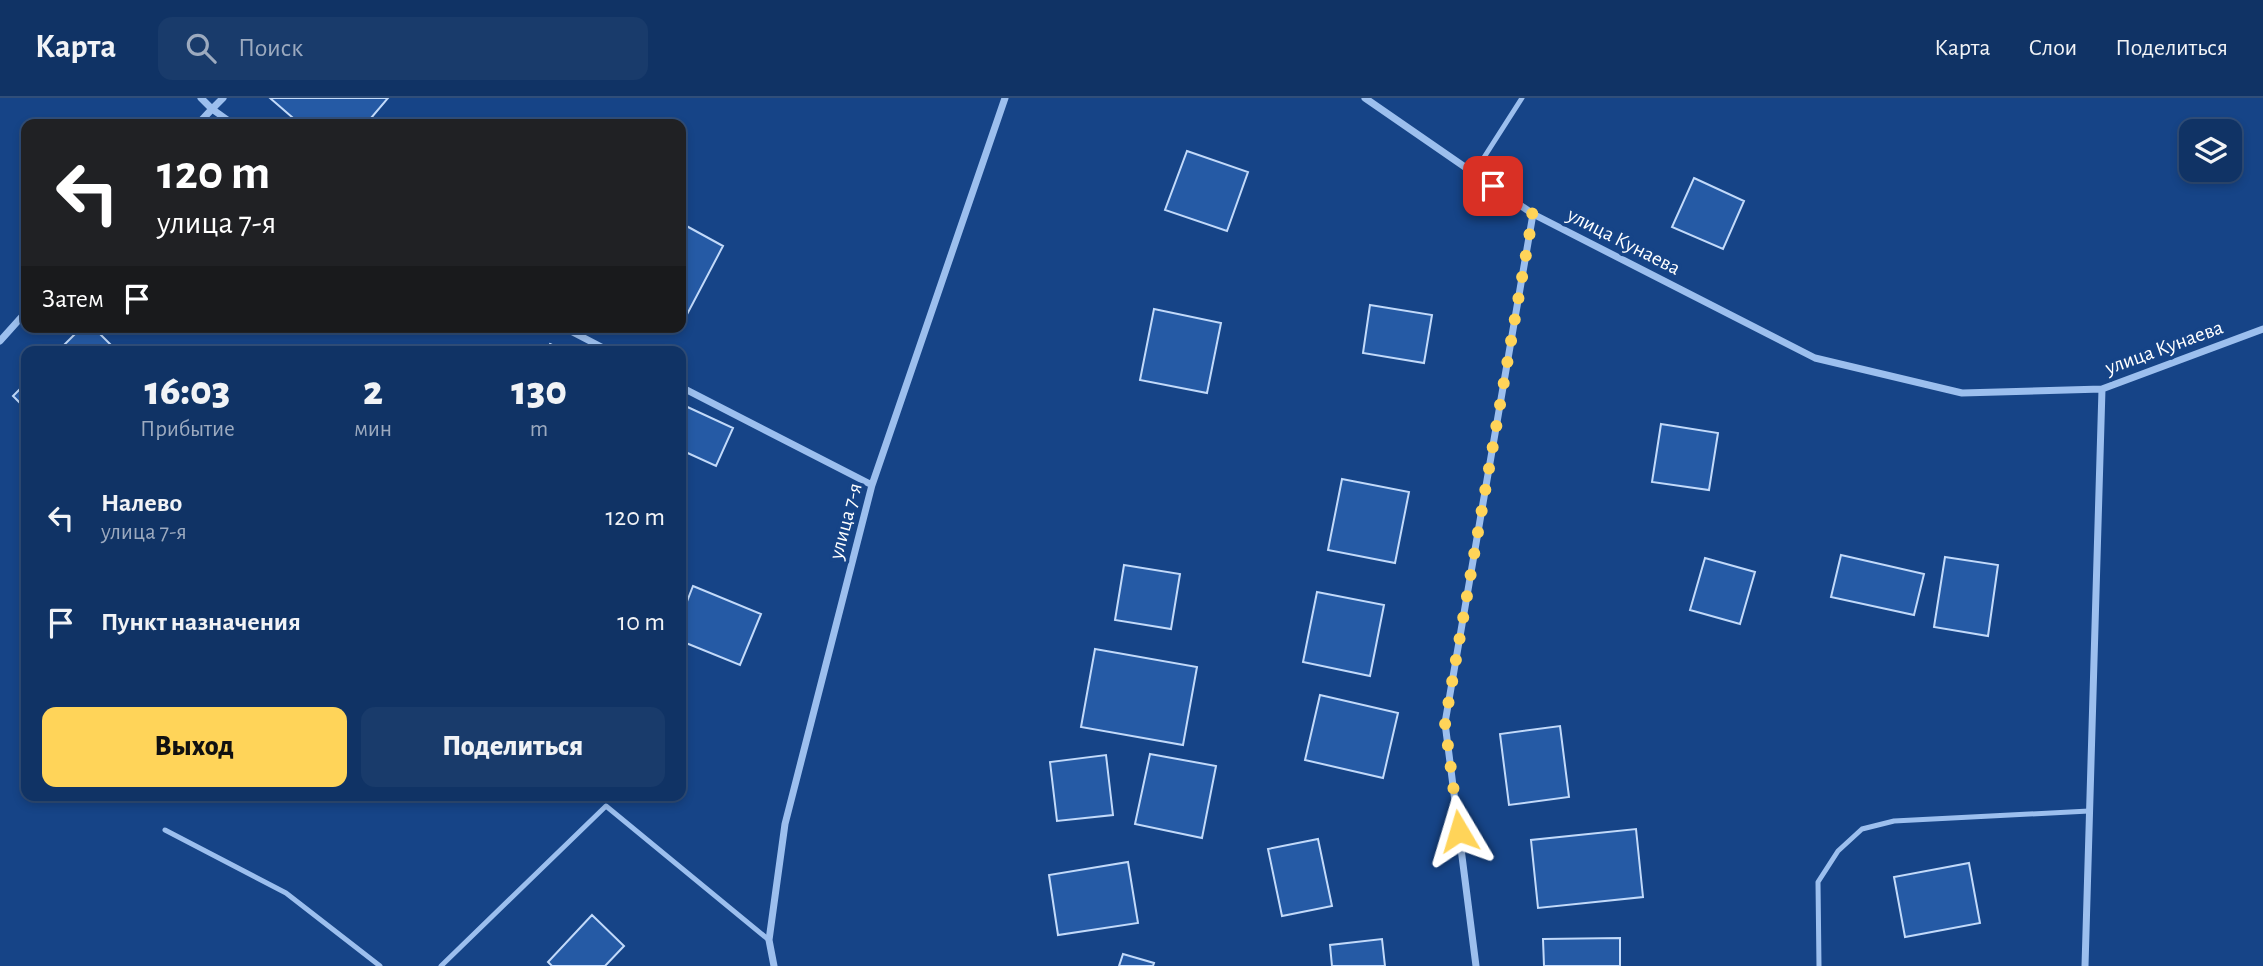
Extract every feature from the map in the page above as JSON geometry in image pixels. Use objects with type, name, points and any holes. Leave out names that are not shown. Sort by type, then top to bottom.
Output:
[{"type":"street","points":[[201,98],[226,119]]},
{"type":"street","points":[[203,119],[223,98]]},
{"type":"street","name":"улица 7-я","points":[[774,966],[769,940],[785,824],[872,485],[1005,98]]},
{"type":"street","points":[[1365,98],[1533,214],[1445,723],[1476,966]]},
{"type":"street","name":"улица Кунаева","points":[[1533,214],[1815,358],[1962,393],[2102,389],[2263,329]]},
{"type":"street","points":[[0,341],[21,318]]},
{"type":"street","points":[[575,333],[600,346]]},
{"type":"street","points":[[2085,966],[2102,389]]},
{"type":"street","points":[[686,390],[872,485]]},
{"type":"lane","points":[[1474,173],[1522,98]]},
{"type":"lane","points":[[441,966],[606,806],[769,940]]},
{"type":"lane","points":[[1819,966],[1818,882],[1838,851],[1862,829],[1894,821],[2090,811]]},
{"type":"lane","points":[[164,830],[286,893],[380,966]]},
{"type":"building","points":[[270,98],[388,98],[370,119],[294,119]]},
{"type":"building","points":[[1187,151],[1248,172],[1227,231],[1165,210]]},
{"type":"building","points":[[1694,178],[1744,201],[1723,249],[1672,227]]},
{"type":"building","points":[[686,226],[723,246],[686,316]]},
{"type":"building","points":[[1370,305],[1432,315],[1424,363],[1363,353]]},
{"type":"building","points":[[1154,309],[1221,323],[1207,393],[1140,380]]},
{"type":"building","points":[[76,333],[99,333],[112,346],[63,346]]},
{"type":"building","points":[[21,388],[21,404],[13,396]]},
{"type":"building","points":[[686,406],[733,428],[716,466],[686,452]]},
{"type":"building","points":[[1661,424],[1718,433],[1709,490],[1652,482]]},
{"type":"building","points":[[1342,479],[1409,492],[1395,563],[1328,550]]},
{"type":"building","points":[[1841,555],[1924,574],[1914,615],[1831,597]]},
{"type":"building","points":[[1945,557],[1998,565],[1988,636],[1934,627]]},
{"type":"building","points":[[1705,558],[1755,572],[1740,624],[1690,610]]},
{"type":"building","points":[[1124,565],[1180,574],[1171,629],[1115,620]]},
{"type":"building","points":[[693,586],[761,614],[740,665],[686,643],[686,604]]},
{"type":"building","points":[[1317,592],[1384,605],[1370,676],[1303,662]]},
{"type":"building","points":[[1095,649],[1197,667],[1183,745],[1081,727]]},
{"type":"building","points":[[1320,695],[1398,713],[1383,778],[1305,760]]},
{"type":"building","points":[[1560,726],[1569,797],[1509,805],[1500,734]]},
{"type":"building","points":[[1150,754],[1216,766],[1202,838],[1135,824]]},
{"type":"building","points":[[1106,755],[1113,815],[1057,821],[1050,762]]},
{"type":"building","points":[[1636,829],[1643,897],[1538,908],[1531,840]]},
{"type":"building","points":[[1318,839],[1332,906],[1282,916],[1268,849]]},
{"type":"building","points":[[1128,862],[1138,923],[1058,935],[1049,875]]},
{"type":"building","points":[[1969,863],[1980,923],[1905,937],[1894,877]]},
{"type":"building","points":[[592,915],[624,946],[605,966],[552,966],[548,962]]},
{"type":"building","points":[[1620,938],[1620,966],[1544,966],[1543,939]]},
{"type":"building","points":[[1382,939],[1385,966],[1332,966],[1330,945]]},
{"type":"building","points":[[1123,954],[1154,963],[1153,966],[1119,966]]},
{"type":"route","points":[[1459,831],[1445,723],[1533,214],[1493,186]]}]
